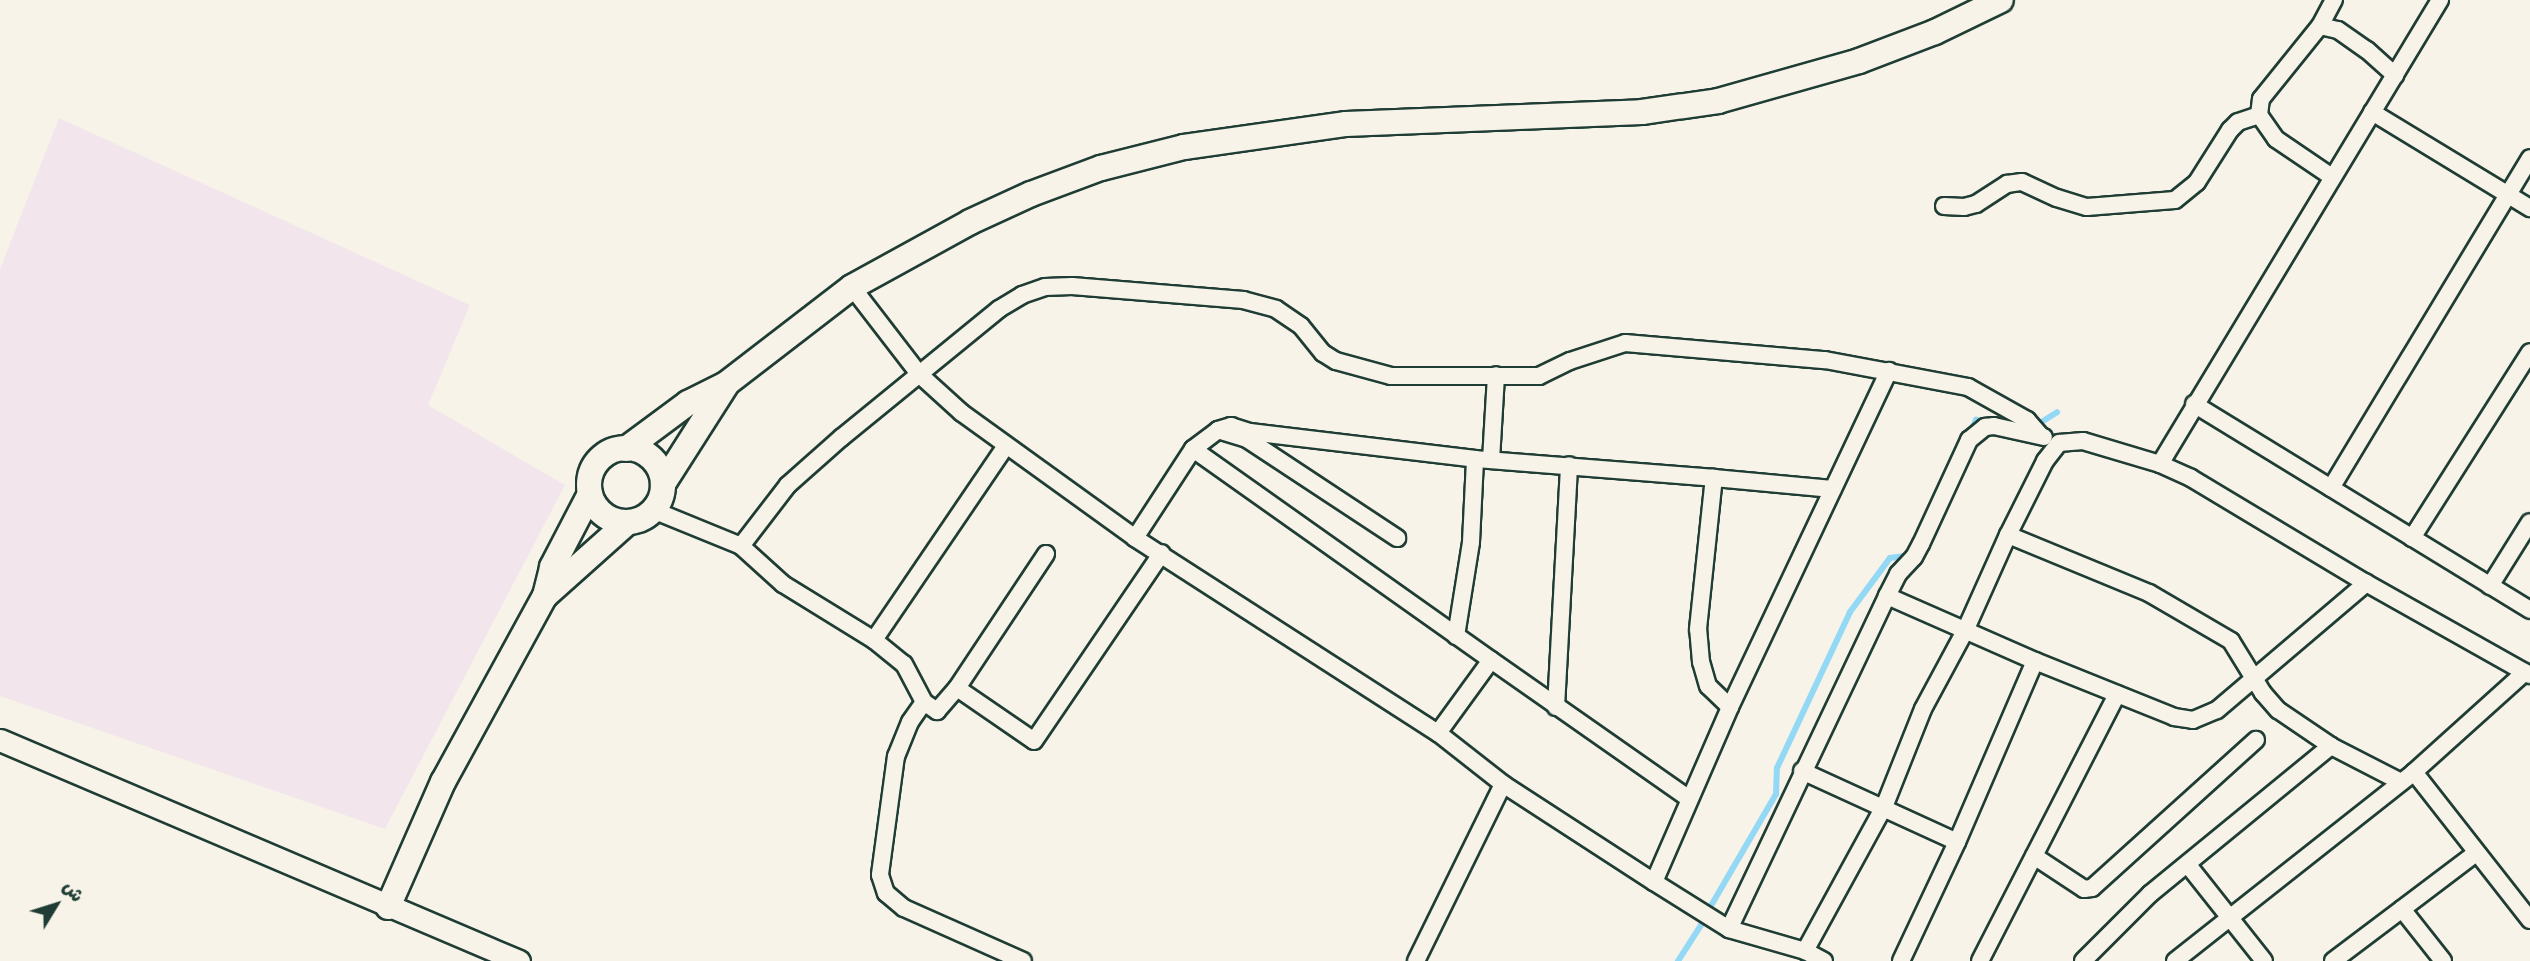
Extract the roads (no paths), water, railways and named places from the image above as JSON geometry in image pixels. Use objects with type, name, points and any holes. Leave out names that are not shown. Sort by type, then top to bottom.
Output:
[{"type":"main road","points":[[626,449],[648,456],[660,471],[663,484],[661,498],[653,510],[642,519],[628,522],[614,520],[602,513],[590,494],[589,480],[597,462],[608,453],[626,449],[688,403],[726,384],[852,287],[926,245],[1031,194],[1101,168],[1184,147],[1346,124],[1642,112],[1718,101],[1859,61],[1935,33],[2001,0]]},
{"type":"main road","points":[[663,484],[726,384]]},
{"type":"main road","points":[[388,906],[443,782],[545,596],[552,567],[590,494]]},
{"type":"main road","points":[[545,596],[628,522]]},
{"type":"main road","points":[[0,740],[519,961]]},
{"type":"street","points":[[2332,177],[2276,139],[2259,115],[2260,99],[2320,26],[2334,0]]},
{"type":"street","points":[[2160,464],[2440,0]]},
{"type":"street","points":[[2320,26],[2338,30],[2367,50],[2395,75]]},
{"type":"street","points":[[2372,112],[2530,208]]},
{"type":"street","points":[[1944,206],[1964,207],[1976,204],[2007,184],[2022,182],[2057,198],[2087,207],[2175,200],[2197,182],[2230,130],[2238,122],[2259,115]]},
{"type":"street","points":[[2331,488],[2530,158]]},
{"type":"street","points":[[741,546],[788,485],[999,309],[1022,295],[1045,287],[1072,286],[1243,300],[1276,309],[1301,326],[1323,353],[1336,361],[1391,376],[1539,376],[1570,361],[1625,343],[1825,360],[1968,387],[1997,400],[2027,420],[2041,436]]},
{"type":"street","points":[[852,287],[935,391],[1006,446],[1080,496],[1135,538],[1438,733],[1503,784],[1729,929],[1805,951],[1824,961]]},
{"type":"street","points":[[2412,538],[2530,352]]},
{"type":"street","points":[[1654,882],[1688,798],[1889,371]]},
{"type":"street","points":[[1456,636],[1496,375]]},
{"type":"street","points":[[2194,404],[2530,610]]},
{"type":"street","points":[[1135,538],[1193,449],[1218,430],[1231,426],[1250,432],[1483,459],[1832,489]]},
{"type":"street","points":[[1729,929],[1886,596],[1898,574],[1914,557],[1961,453],[1975,432],[1994,426],[2041,436],[2059,443],[2083,441],[2160,464],[2220,493],[2365,583],[2527,674],[2407,777],[2175,961]]},
{"type":"street","points":[[1218,430],[1247,439],[1397,538]]},
{"type":"street","points":[[1805,951],[1884,807],[1923,709],[1965,631],[2045,461],[2059,443]]},
{"type":"street","points":[[874,640],[1006,446]]},
{"type":"street","points":[[1193,449],[1688,798]]},
{"type":"street","points":[[1556,706],[1569,465]]},
{"type":"street","points":[[1714,478],[1699,640],[1701,662],[1708,686],[1730,707]]},
{"type":"street","points":[[653,510],[741,546],[783,584],[874,640],[904,664],[924,702],[936,711],[957,688],[1046,554]]},
{"type":"street","points":[[2490,586],[2530,522]]},
{"type":"street","points":[[2008,535],[2149,593],[2231,641],[2245,660],[2253,678],[2278,710],[2331,746],[2407,777],[2476,853],[2530,920]]},
{"type":"street","points":[[957,688],[1034,741],[1162,553]]},
{"type":"street","points":[[1886,596],[2116,694],[2174,717],[2193,720],[2217,710],[2365,583]]},
{"type":"street","points":[[1438,733],[1491,660]]},
{"type":"street","points":[[1901,961],[1957,842],[2035,661]]},
{"type":"street","points":[[1980,961],[2116,694]]},
{"type":"street","points":[[924,702],[910,722],[896,757],[880,875],[886,893],[904,908],[1014,959]]},
{"type":"street","points":[[2034,856],[2084,888],[2092,888],[2256,740]]},
{"type":"street","points":[[2089,959],[2150,894],[2331,746]]},
{"type":"street","points":[[1802,771],[1957,842]]},
{"type":"street","points":[[1416,961],[1503,784]]},
{"type":"street","points":[[2333,961],[2476,853]]},
{"type":"street","points":[[2188,865],[2264,961]]},
{"type":"street","points":[[2402,909],[2442,961]]},
{"type":"waterway","points":[[2035,426],[2057,412]]},
{"type":"waterway","points":[[1969,435],[1976,420],[1987,422]]},
{"type":"waterway","points":[[1712,904],[1776,794],[1777,768],[1850,612],[1890,558],[1911,555]]},
{"type":"waterway","points":[[1678,961],[1701,925]]}]
